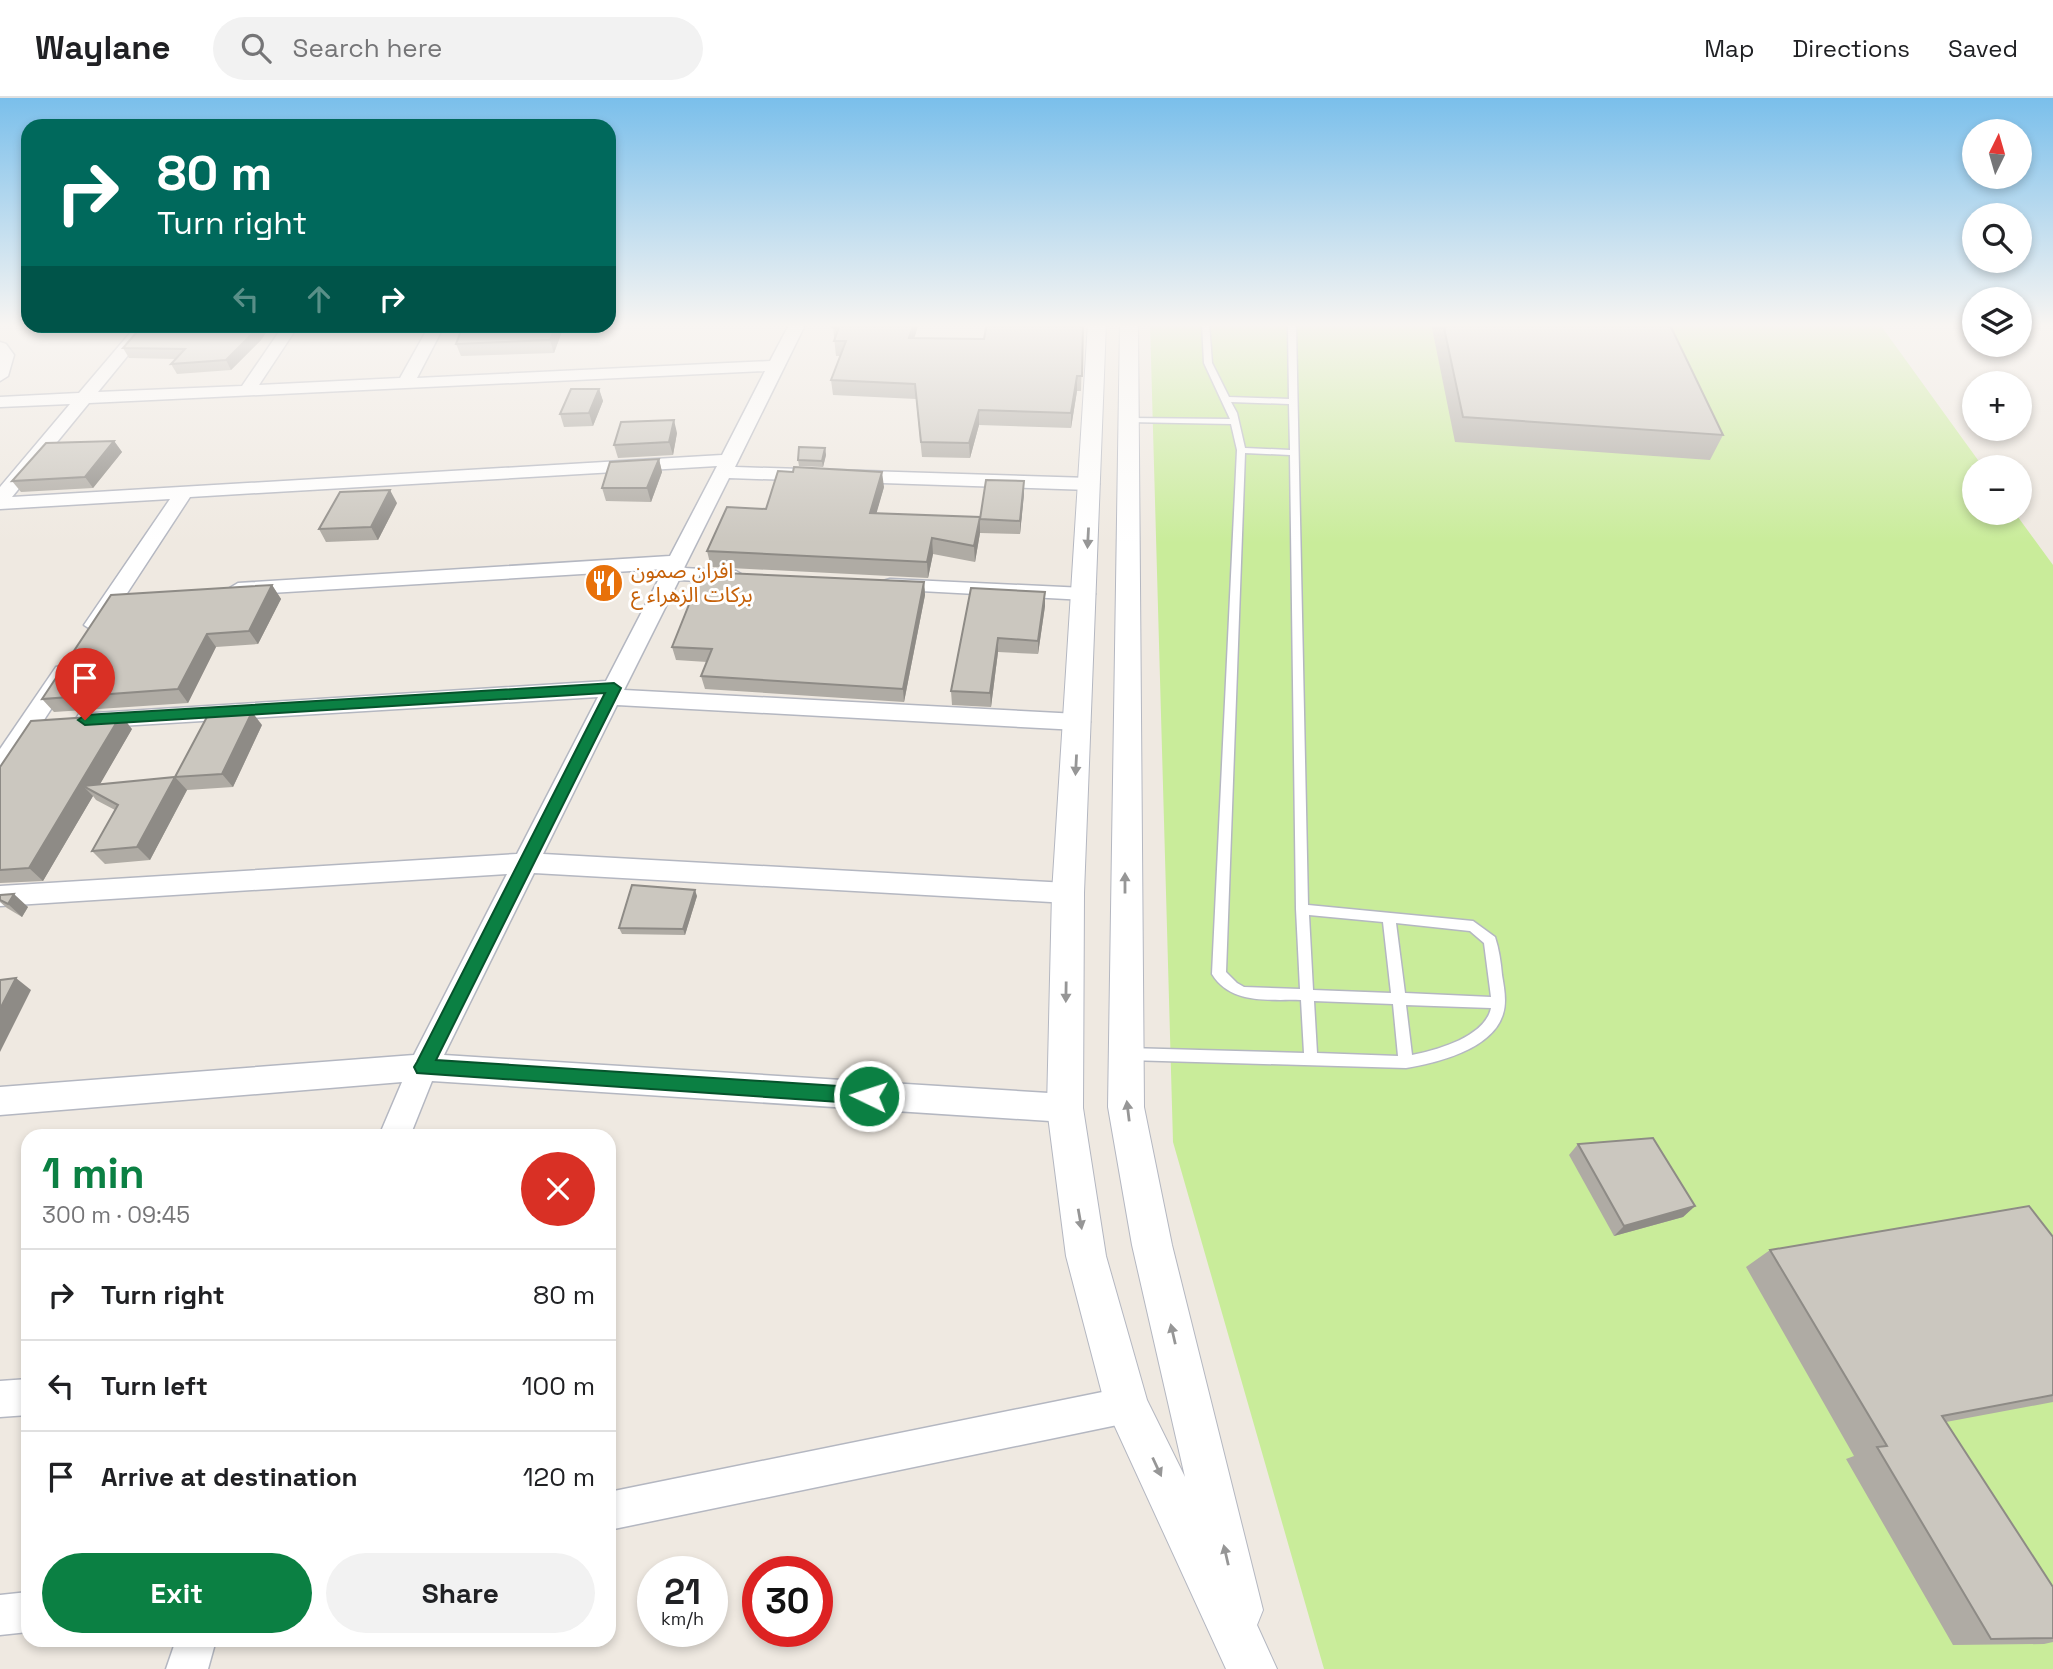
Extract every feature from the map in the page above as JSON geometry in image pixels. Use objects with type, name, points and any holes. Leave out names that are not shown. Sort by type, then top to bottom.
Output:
[{"type":"street","points":[[0,402],[123,396]]},
{"type":"street","points":[[397,1129],[423,1067],[761,396]]},
{"type":"street","points":[[1094,396],[1068,893],[1065,1108],[1086,1256],[1127,1405],[1253,1669]]},
{"type":"street","points":[[1128,396],[1126,1107],[1152,1245],[1253,1669]]},
{"type":"street","points":[[0,501],[84,398]]},
{"type":"street","points":[[0,501],[726,466],[1090,484]]},
{"type":"street","points":[[0,768],[184,492]]},
{"type":"street","points":[[224,590],[675,568],[754,578]]},
{"type":"street","points":[[864,584],[1085,594]]},
{"type":"street","points":[[114,597],[141,596]]},
{"type":"street","points":[[29,724],[612,692],[1078,722]]},
{"type":"street","points":[[0,896],[526,863],[1068,893]]},
{"type":"street","points":[[0,1101],[423,1067],[1065,1108]]},
{"type":"street","points":[[0,1399],[21,1398]]},
{"type":"street","points":[[616,1510],[1127,1405]]},
{"type":"street","points":[[0,1615],[21,1613]]},
{"type":"street","points":[[187,1669],[194,1647]]},
{"type":"lane","points":[[1225,396],[1236,422],[1241,450],[1217,967],[1224,981],[1242,992],[1498,1003]]},
{"type":"lane","points":[[1293,396],[1302,909],[1311,1060]]},
{"type":"lane","points":[[1226,399],[1293,402]]},
{"type":"lane","points":[[1128,420],[1236,422]]},
{"type":"lane","points":[[1241,450],[1293,453]]},
{"type":"lane","points":[[1125,1054],[1406,1062],[1428,1059],[1467,1043],[1496,1017],[1498,1003],[1490,941],[1480,930],[1466,924],[1302,909]]},
{"type":"lane","points":[[1389,917],[1406,1062]]},
{"type":"green space","points":[[1152,396],[1932,396],[1974,455],[1962,455],[1962,525],[2024,525],[2053,565],[2053,1669],[1324,1669],[1173,1142]]},
{"type":"building","points":[[568,396],[596,396],[589,413],[560,414]]},
{"type":"building","points":[[916,396],[1074,396],[1071,413],[979,410],[969,443],[921,442]]},
{"type":"building","points":[[1459,396],[1704,396],[1723,435],[1463,417]]},
{"type":"building","points":[[674,420],[669,442],[614,445],[621,422]]},
{"type":"building","points":[[114,441],[85,477],[12,481],[46,443]]},
{"type":"building","points":[[799,447],[825,448],[822,461],[798,460]]},
{"type":"building","points":[[659,459],[647,488],[602,488],[610,462]]},
{"type":"building","points":[[794,467],[882,472],[870,513],[980,517],[974,546],[932,538],[927,562],[707,551],[727,507],[766,509],[778,471],[793,472]]},
{"type":"building","points":[[986,480],[1024,481],[1020,521],[980,519]]},
{"type":"building","points":[[390,490],[371,527],[319,529],[340,492]]},
{"type":"building","points":[[702,572],[924,582],[903,689],[701,676],[712,649],[672,647]]},
{"type":"building","points":[[272,585],[249,631],[207,634],[178,689],[42,699],[111,595]]},
{"type":"building","points":[[971,588],[1045,592],[1038,641],[998,638],[990,693],[951,691]]},
{"type":"building","points":[[252,712],[222,774],[175,777],[208,715]]},
{"type":"building","points":[[121,715],[29,868],[0,870],[0,767],[31,721]]},
{"type":"building","points":[[175,777],[137,847],[92,851],[118,805],[83,786]]},
{"type":"building","points":[[632,885],[695,890],[683,929],[619,928]]},
{"type":"building","points":[[14,894],[8,904],[0,900],[0,895]]},
{"type":"building","points":[[16,978],[0,1009],[0,980]]},
{"type":"building","points":[[1653,1138],[1695,1206],[1624,1226],[1578,1144]]},
{"type":"building","points":[[2029,1206],[2053,1237],[2053,1395],[1942,1416],[2053,1587],[2053,1638],[1991,1639],[1877,1447],[1887,1446],[1770,1250]]},
{"type":"place","name":"افران صمون بركات الزهراء ع","points":[[604,583]]},
{"type":"route","points":[[85,720],[614,688],[423,1067],[869,1096]]}]
